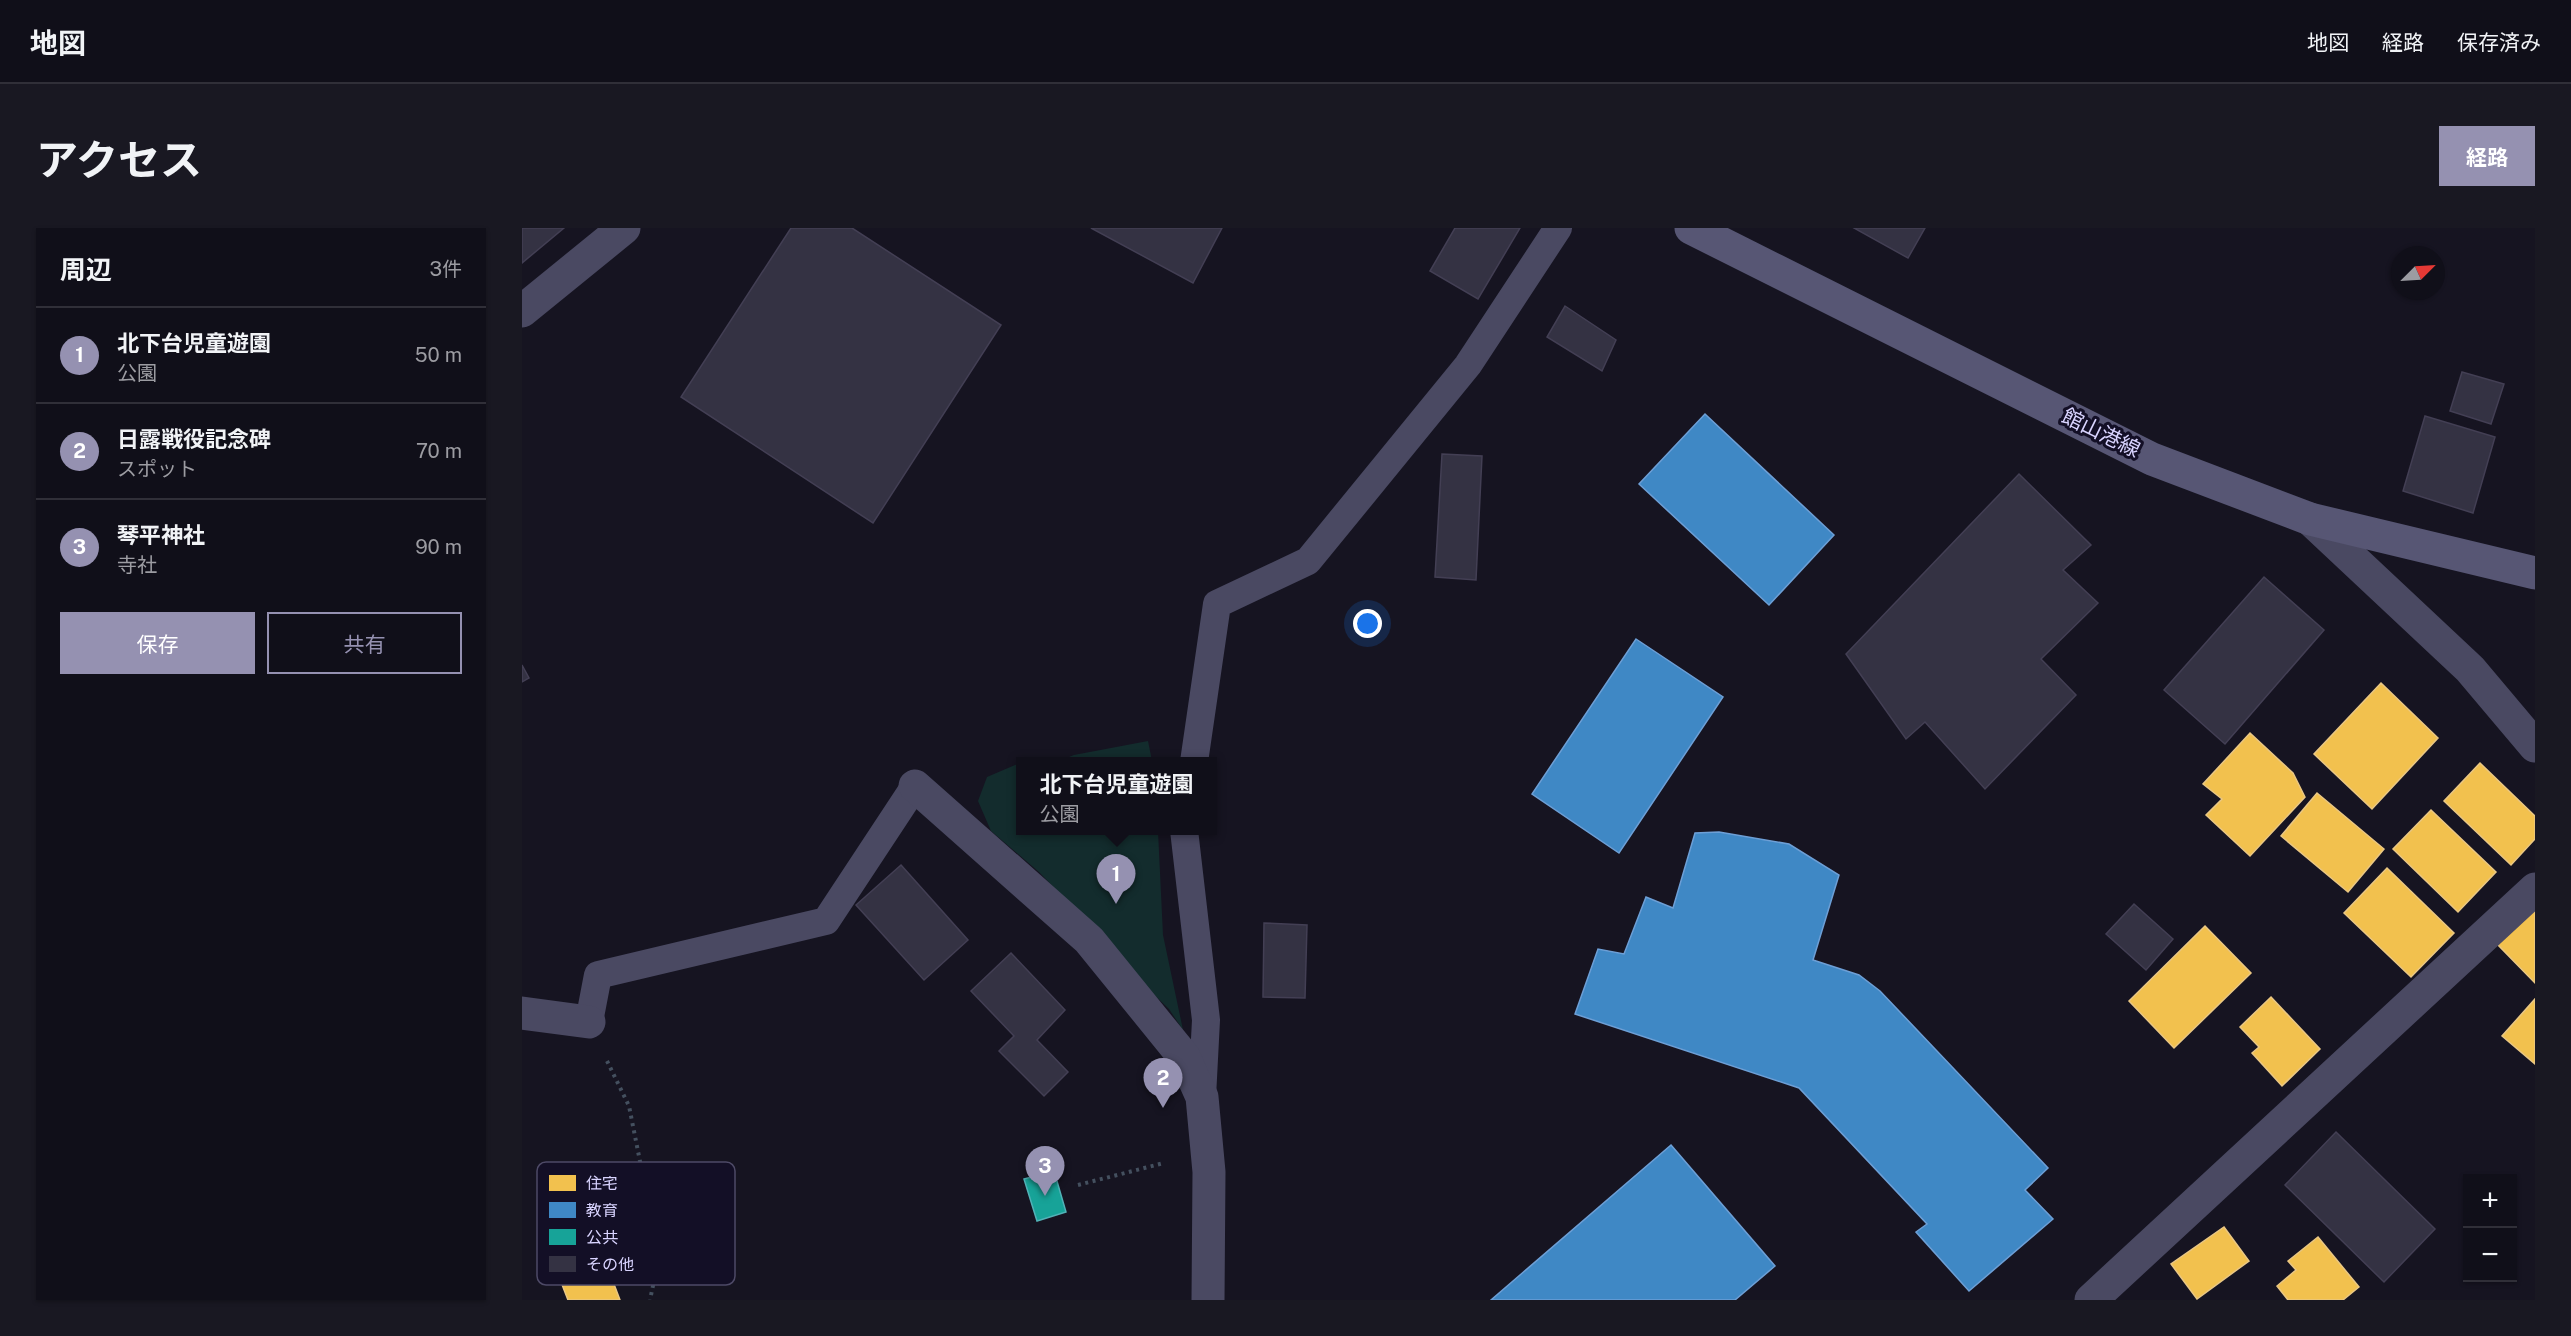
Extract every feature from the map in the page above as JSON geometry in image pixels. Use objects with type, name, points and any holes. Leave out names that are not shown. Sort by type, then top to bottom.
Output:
[{"type":"main road","name":"館山港線","points":[[1691,228],[2152,459],[2310,519],[2535,573]]},
{"type":"street","points":[[522,311],[624,228]]},
{"type":"street","points":[[2310,519],[2470,669],[2535,746]]},
{"type":"street","points":[[915,786],[1089,940],[1184,1057],[1202,1097],[1209,1172],[1208,1300]]},
{"type":"street","points":[[2102,1296],[2535,890]]},
{"type":"street","points":[[522,1013],[589,1022]]},
{"type":"lane","points":[[1195,757],[1217,604],[1308,561],[1468,365],[1558,228]]},
{"type":"lane","points":[[589,1022],[598,975],[826,921],[915,786]]},
{"type":"lane","points":[[1184,835],[1206,1020],[1202,1097]]},
{"type":"path","points":[[589,1022],[629,1106],[640,1162]]},
{"type":"path","points":[[1078,1185],[1149,1167]]},
{"type":"path","points":[[650,1300],[653,1285]]},
{"type":"green space","points":[[1148,741],[1151,757],[1069,757]]},
{"type":"green space","points":[[1016,765],[1016,835],[1158,835],[1163,935],[1183,1030],[1169,1009],[1144,985],[1104,939],[1039,872],[991,831],[978,801],[987,777]]},
{"type":"building: 住宅","points":[[2381,683],[2438,738],[2372,809],[2314,754]]},
{"type":"building: 住宅","points":[[2250,733],[2293,773],[2305,797],[2250,856],[2206,815],[2222,799],[2203,784]]},
{"type":"building: 住宅","points":[[2480,763],[2535,816],[2535,839],[2511,865],[2444,801]]},
{"type":"building: 住宅","points":[[2317,793],[2384,849],[2348,892],[2281,836]]},
{"type":"building: 住宅","points":[[2431,810],[2496,872],[2458,912],[2393,849]]},
{"type":"building: 住宅","points":[[2387,868],[2454,933],[2411,977],[2344,913]]},
{"type":"building: 住宅","points":[[2535,905],[2535,983],[2497,944]]},
{"type":"building: 住宅","points":[[2205,926],[2251,973],[2174,1048],[2129,1001]]},
{"type":"building: 住宅","points":[[2271,997],[2320,1049],[2282,1086],[2252,1053],[2259,1047],[2240,1027]]},
{"type":"building: 住宅","points":[[2535,999],[2535,1064],[2502,1036]]},
{"type":"building: 住宅","points":[[2224,1227],[2249,1261],[2197,1299],[2171,1264]]},
{"type":"building: 住宅","points":[[2318,1237],[2359,1287],[2343,1300],[2288,1300],[2277,1286],[2296,1270],[2288,1261]]},
{"type":"building: 住宅","points":[[562,1285],[614,1285],[620,1300],[568,1300]]},
{"type":"building: 教育","points":[[1705,414],[1834,535],[1769,605],[1639,484]]},
{"type":"building: 教育","points":[[1636,639],[1723,697],[1619,853],[1532,794]]},
{"type":"building: 教育","points":[[1719,832],[1789,844],[1839,875],[1813,960],[1859,975],[1880,991],[2048,1168],[2025,1190],[2053,1219],[1969,1291],[1916,1232],[1927,1224],[1799,1088],[1575,1014],[1598,949],[1624,954],[1646,897],[1673,908],[1695,833]]},
{"type":"building: 教育","points":[[1671,1145],[1775,1266],[1735,1300],[1491,1300]]},
{"type":"building: 公共","points":[[1054,1171],[1066,1212],[1037,1221],[1024,1179]]},
{"type":"building: その他","points":[[522,228],[564,228],[522,263]]},
{"type":"building: その他","points":[[791,228],[852,228],[1001,325],[873,523],[681,397]]},
{"type":"building: その他","points":[[1091,228],[1222,228],[1193,283]]},
{"type":"building: その他","points":[[1455,228],[1520,228],[1478,299],[1430,271]]},
{"type":"building: その他","points":[[1854,228],[1925,228],[1908,258]]},
{"type":"building: その他","points":[[1565,306],[1616,340],[1602,371],[1547,337]]},
{"type":"building: その他","points":[[2462,372],[2504,384],[2491,424],[2450,411]]},
{"type":"building: その他","points":[[2425,416],[2495,437],[2473,513],[2403,491]]},
{"type":"building: その他","points":[[1442,454],[1482,456],[1476,580],[1435,577]]},
{"type":"building: その他","points":[[2019,474],[2091,545],[2063,570],[2098,603],[2041,659],[2076,695],[1985,789],[1925,722],[1906,739],[1846,654]]},
{"type":"building: その他","points":[[2264,577],[2324,630],[2225,744],[2164,690]]},
{"type":"building: その他","points":[[522,665],[529,678],[522,682]]},
{"type":"building: その他","points":[[901,865],[968,940],[924,980],[856,905]]},
{"type":"building: その他","points":[[2134,904],[2173,939],[2146,970],[2106,934]]},
{"type":"building: その他","points":[[1264,923],[1307,925],[1305,998],[1263,997]]},
{"type":"building: その他","points":[[1011,953],[1065,1010],[1037,1040],[1068,1072],[1044,1096],[999,1051],[1014,1036],[971,991]]},
{"type":"building: その他","points":[[2336,1132],[2435,1229],[2384,1282],[2285,1185]]},
{"type":"place","name":"北下台児童遊園","points":[[1116,904]]},
{"type":"place","name":"日露戦役記念碑","points":[[1163,1108]]},
{"type":"place","name":"琴平神社","points":[[1045,1196]]}]
